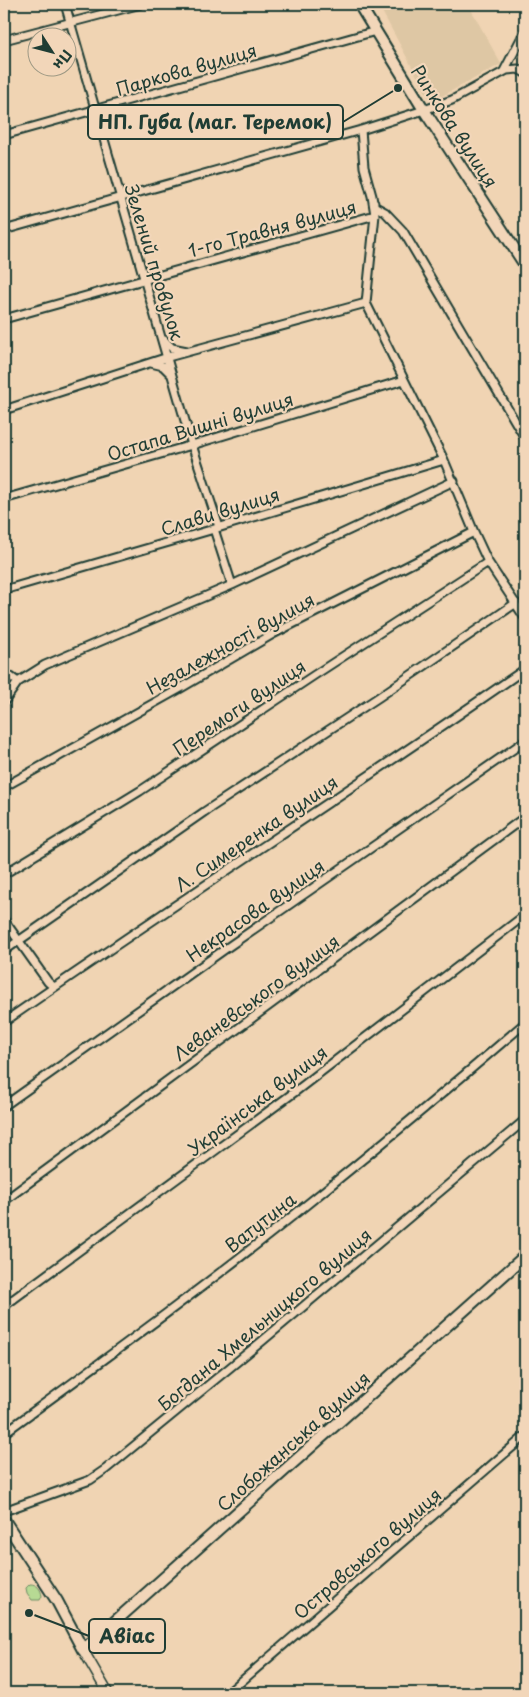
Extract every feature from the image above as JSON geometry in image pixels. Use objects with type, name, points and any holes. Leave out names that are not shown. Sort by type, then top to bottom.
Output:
[{"type":"main road","name":"Ринкова вулиця","points":[[358,4],[424,110],[525,265]]},
{"type":"main road","name":"Слобожанська вулиця","points":[[83,1650],[525,1256]]},
{"type":"main road","points":[[4,1520],[56,1600],[83,1650]]},
{"type":"street","name":"Зелений провулок","points":[[65,4],[232,585]]},
{"type":"street","points":[[4,40],[141,4]]},
{"type":"street","name":"Паркова вулиця","points":[[4,135],[376,31]]},
{"type":"street","points":[[504,71],[525,31]]},
{"type":"street","points":[[4,230],[119,196],[361,130],[424,110],[452,100],[504,71],[518,69],[525,73]]},
{"type":"street","points":[[361,130],[364,167],[374,206],[385,212],[403,231],[525,438]]},
{"type":"street","points":[[372,196],[375,215],[366,303],[454,481],[488,562],[525,618]]},
{"type":"street","name":"1-го Травня вулиця","points":[[4,319],[375,215]]},
{"type":"street","points":[[4,410],[168,357],[366,303]]},
{"type":"street","points":[[161,338],[172,348],[190,351]]},
{"type":"street","points":[[148,364],[163,366],[170,372],[173,378]]},
{"type":"street","name":"Остапа Вишні вулиця","points":[[4,500],[404,380]]},
{"type":"street","name":"Слави вулиця","points":[[4,590],[444,460]]},
{"type":"street","points":[[4,702],[18,682],[45,665],[232,585],[454,481]]},
{"type":"street","name":"Незалежності вулиця","points":[[4,787],[182,688],[273,634],[474,532]]},
{"type":"street","name":"Перемоги вулиця","points":[[4,874],[140,791],[488,562]]},
{"type":"street","points":[[4,951],[204,812],[402,682],[516,603]]},
{"type":"street","name":"Л. Симеренка вулиця","points":[[4,1022],[318,809],[424,740],[525,669]]},
{"type":"street","points":[[4,672],[18,682]]},
{"type":"street","name":"Некрасова вулиця","points":[[4,1106],[228,947],[525,741]]},
{"type":"street","name":"Леваневського вулиця","points":[[4,1201],[525,817]]},
{"type":"street","name":"Українська вулиця","points":[[4,1306],[296,1091],[525,915]]},
{"type":"street","points":[[4,920],[48,982],[54,987]]},
{"type":"street","name":"Ватутина","points":[[4,1433],[305,1206],[432,1103],[525,1023]]},
{"type":"street","name":"Богдана Хмельницкого вулиця","points":[[4,1512],[90,1480],[106,1470],[292,1317],[525,1120]]},
{"type":"street","name":"Островського вулиця","points":[[228,1693],[525,1436]]},
{"type":"street","points":[[83,1650],[108,1693]]},
{"type":"shaded area","points":[[378,4],[468,4],[501,64],[431,102]]},
{"type":"green space","points":[[30,1584],[40,1589],[42,1596],[40,1600],[32,1600],[27,1593],[26,1588]]},
{"type":"place","name":"НП. Губа (маг. Теремок)","points":[[398,88]]},
{"type":"place","name":"Авіас","points":[[29,1613]]}]
